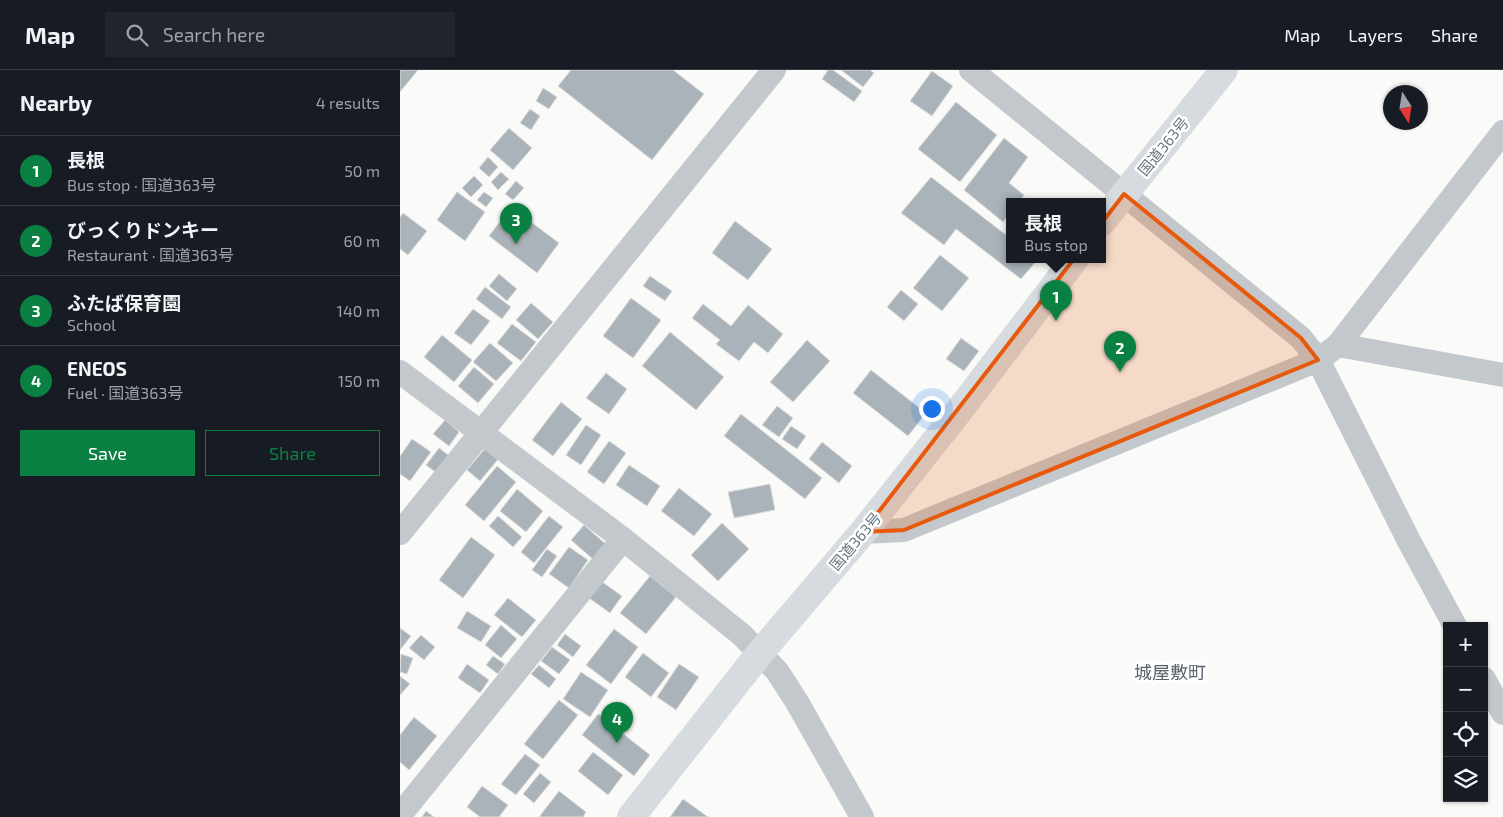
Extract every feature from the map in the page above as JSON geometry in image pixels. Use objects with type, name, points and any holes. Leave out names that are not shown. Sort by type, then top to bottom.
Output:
[{"type":"highway","name":"国道363号","points":[[1106,217],[1224,70]]},
{"type":"highway","name":"国道363号","points":[[630,817],[760,653],[863,532],[955,416],[1072,263]]},
{"type":"street","points":[[400,534],[774,70]]},
{"type":"street","points":[[972,70],[1302,338],[1318,360],[1409,541],[1453,622]]},
{"type":"street","points":[[863,532],[904,530],[1318,360],[1338,345],[1503,132]]},
{"type":"street","points":[[1338,345],[1503,375]]},
{"type":"street","points":[[400,372],[623,539],[742,635],[777,671],[797,702],[862,817]]},
{"type":"street","points":[[401,811],[623,539]]},
{"type":"street","points":[[1488,686],[1503,713]]},
{"type":"highlighted area","points":[[1124,194],[1301,338],[1318,360],[904,530],[863,532]]},
{"type":"building","points":[[400,70],[418,70],[400,92]]},
{"type":"building","points":[[571,70],[673,70],[704,94],[652,160],[558,86]]},
{"type":"building","points":[[828,70],[833,70],[862,91],[854,102],[822,79]]},
{"type":"building","points":[[841,70],[870,70],[874,73],[863,87]]},
{"type":"building","points":[[932,71],[953,86],[932,116],[910,101]]},
{"type":"building","points":[[543,88],[557,97],[549,109],[536,101]]},
{"type":"building","points":[[956,102],[997,135],[960,182],[918,149]]},
{"type":"building","points":[[530,109],[540,116],[531,130],[520,123]]},
{"type":"building","points":[[509,128],[532,148],[513,170],[490,150]]},
{"type":"building","points":[[1004,138],[1028,157],[1009,183],[1024,195],[1022,198],[1006,198],[1006,218],[1003,222],[964,190]]},
{"type":"building","points":[[488,157],[498,167],[489,177],[479,168]]},
{"type":"building","points":[[501,172],[509,179],[498,190],[491,182]]},
{"type":"building","points":[[474,176],[483,185],[471,197],[462,188]]},
{"type":"building","points":[[931,177],[1006,235],[1006,263],[1034,263],[1021,279],[956,229],[944,245],[901,213]]},
{"type":"building","points":[[516,181],[524,188],[513,200],[505,194]]},
{"type":"building","points":[[457,192],[485,212],[465,241],[437,220]]},
{"type":"building","points":[[484,192],[493,198],[486,207],[477,200]]},
{"type":"building","points":[[511,207],[559,243],[537,273],[489,236]]},
{"type":"building","points":[[403,213],[427,231],[408,255],[400,249],[400,217]]},
{"type":"building","points":[[735,221],[772,249],[748,280],[712,253]]},
{"type":"building","points":[[940,255],[969,278],[942,311],[913,288]]},
{"type":"building","points":[[499,274],[517,289],[507,301],[489,286]]},
{"type":"building","points":[[650,276],[672,291],[665,301],[643,286]]},
{"type":"building","points":[[485,287],[511,307],[502,319],[476,299]]},
{"type":"building","points":[[901,290],[918,304],[904,321],[887,307]]},
{"type":"building","points":[[631,298],[661,320],[633,358],[603,336]]},
{"type":"building","points":[[531,303],[553,322],[538,339],[516,320]]},
{"type":"building","points":[[703,304],[731,326],[748,305],[783,334],[768,353],[754,342],[739,361],[716,344],[720,340],[692,318]]},
{"type":"building","points":[[473,309],[490,321],[471,345],[454,333]]},
{"type":"building","points":[[512,324],[536,342],[521,361],[497,343]]},
{"type":"building","points":[[670,332],[724,377],[696,410],[642,366]]},
{"type":"building","points":[[442,335],[472,360],[454,382],[424,357]]},
{"type":"building","points":[[961,338],[979,351],[964,371],[946,359]]},
{"type":"building","points":[[807,340],[830,361],[793,402],[770,382]]},
{"type":"building","points":[[490,343],[513,363],[496,381],[473,362]]},
{"type":"building","points":[[474,367],[494,384],[478,403],[458,386]]},
{"type":"building","points":[[871,370],[926,413],[908,436],[853,393]]},
{"type":"building","points":[[606,373],[627,389],[609,414],[586,398]]},
{"type":"building","points":[[561,402],[582,419],[553,456],[532,440]]},
{"type":"building","points":[[777,406],[793,418],[779,437],[762,425]]},
{"type":"building","points":[[741,414],[822,478],[805,499],[724,436]]},
{"type":"building","points":[[445,420],[459,432],[449,446],[433,434]]},
{"type":"building","points":[[586,425],[601,435],[581,465],[566,455]]},
{"type":"building","points":[[791,426],[806,436],[797,449],[782,439]]},
{"type":"building","points":[[412,439],[431,452],[410,481],[400,474],[400,456]]},
{"type":"building","points":[[609,441],[626,453],[604,484],[587,472]]},
{"type":"building","points":[[822,442],[852,466],[839,483],[809,459]]},
{"type":"building","points":[[487,446],[500,457],[480,481],[467,470]]},
{"type":"building","points":[[439,448],[451,457],[438,474],[426,465]]},
{"type":"building","points":[[629,465],[660,486],[647,506],[616,485]]},
{"type":"building","points":[[497,466],[516,482],[484,521],[465,505]]},
{"type":"building","points":[[770,484],[775,510],[734,518],[728,492]]},
{"type":"building","points":[[679,488],[712,514],[694,536],[661,511]]},
{"type":"building","points":[[517,489],[543,511],[526,532],[500,511]]},
{"type":"building","points":[[498,516],[522,537],[513,547],[489,526]]},
{"type":"building","points":[[549,516],[563,527],[534,563],[521,552]]},
{"type":"building","points":[[722,523],[749,549],[718,581],[691,555]]},
{"type":"building","points":[[584,525],[608,546],[595,561],[571,540]]},
{"type":"building","points":[[471,537],[495,555],[463,598],[439,580]]},
{"type":"building","points":[[569,547],[588,560],[569,588],[549,574]]},
{"type":"building","points":[[547,549],[557,556],[542,577],[532,570]]},
{"type":"building","points":[[650,576],[676,597],[646,634],[620,613]]},
{"type":"building","points":[[601,581],[622,596],[610,613],[589,598]]},
{"type":"building","points":[[508,598],[536,620],[522,637],[494,615]]},
{"type":"building","points":[[467,611],[491,626],[481,642],[457,628]]},
{"type":"building","points":[[501,625],[517,639],[501,658],[485,645]]},
{"type":"building","points":[[400,628],[411,636],[400,650]]},
{"type":"building","points":[[614,629],[638,647],[611,684],[586,665]]},
{"type":"building","points":[[565,634],[581,646],[573,657],[557,645]]},
{"type":"building","points":[[421,635],[435,647],[424,660],[409,648]]},
{"type":"building","points":[[552,647],[570,660],[559,674],[541,661]]},
{"type":"building","points":[[643,653],[669,673],[651,697],[625,677]]},
{"type":"building","points":[[401,654],[413,658],[407,674],[400,672]]},
{"type":"building","points":[[493,656],[505,664],[498,674],[486,665]]},
{"type":"building","points":[[467,664],[489,680],[480,693],[458,678]]},
{"type":"building","points":[[679,664],[699,677],[676,710],[657,697]]},
{"type":"building","points":[[539,665],[556,679],[549,688],[531,674]]},
{"type":"building","points":[[581,672],[608,690],[590,717],[563,699]]},
{"type":"building","points":[[400,676],[410,684],[400,695]]},
{"type":"building","points":[[559,700],[578,715],[543,759],[524,744]]},
{"type":"building","points":[[598,714],[650,755],[634,776],[582,735]]},
{"type":"building","points":[[414,717],[437,736],[409,770],[400,762],[400,735]]},
{"type":"building","points":[[593,752],[623,775],[608,795],[578,771]]},
{"type":"building","points":[[525,754],[540,765],[516,795],[501,784]]},
{"type":"building","points":[[540,773],[551,782],[534,803],[523,794]]},
{"type":"building","points":[[482,786],[508,805],[499,817],[480,817],[467,807]]},
{"type":"building","points":[[559,791],[586,812],[583,817],[539,817]]},
{"type":"building","points":[[683,799],[708,817],[670,817]]},
{"type":"building","points":[[426,811],[434,817],[422,817]]},
{"type":"place","name":"ふたば保育園","points":[[516,244]]},
{"type":"place","name":"長根","points":[[1056,321]]},
{"type":"place","name":"びっくりドンキー","points":[[1120,372]]},
{"type":"place","name":"ENEOS","points":[[617,743]]},
{"type":"district","name":"城屋敷町","points":[[1170,672]]}]
